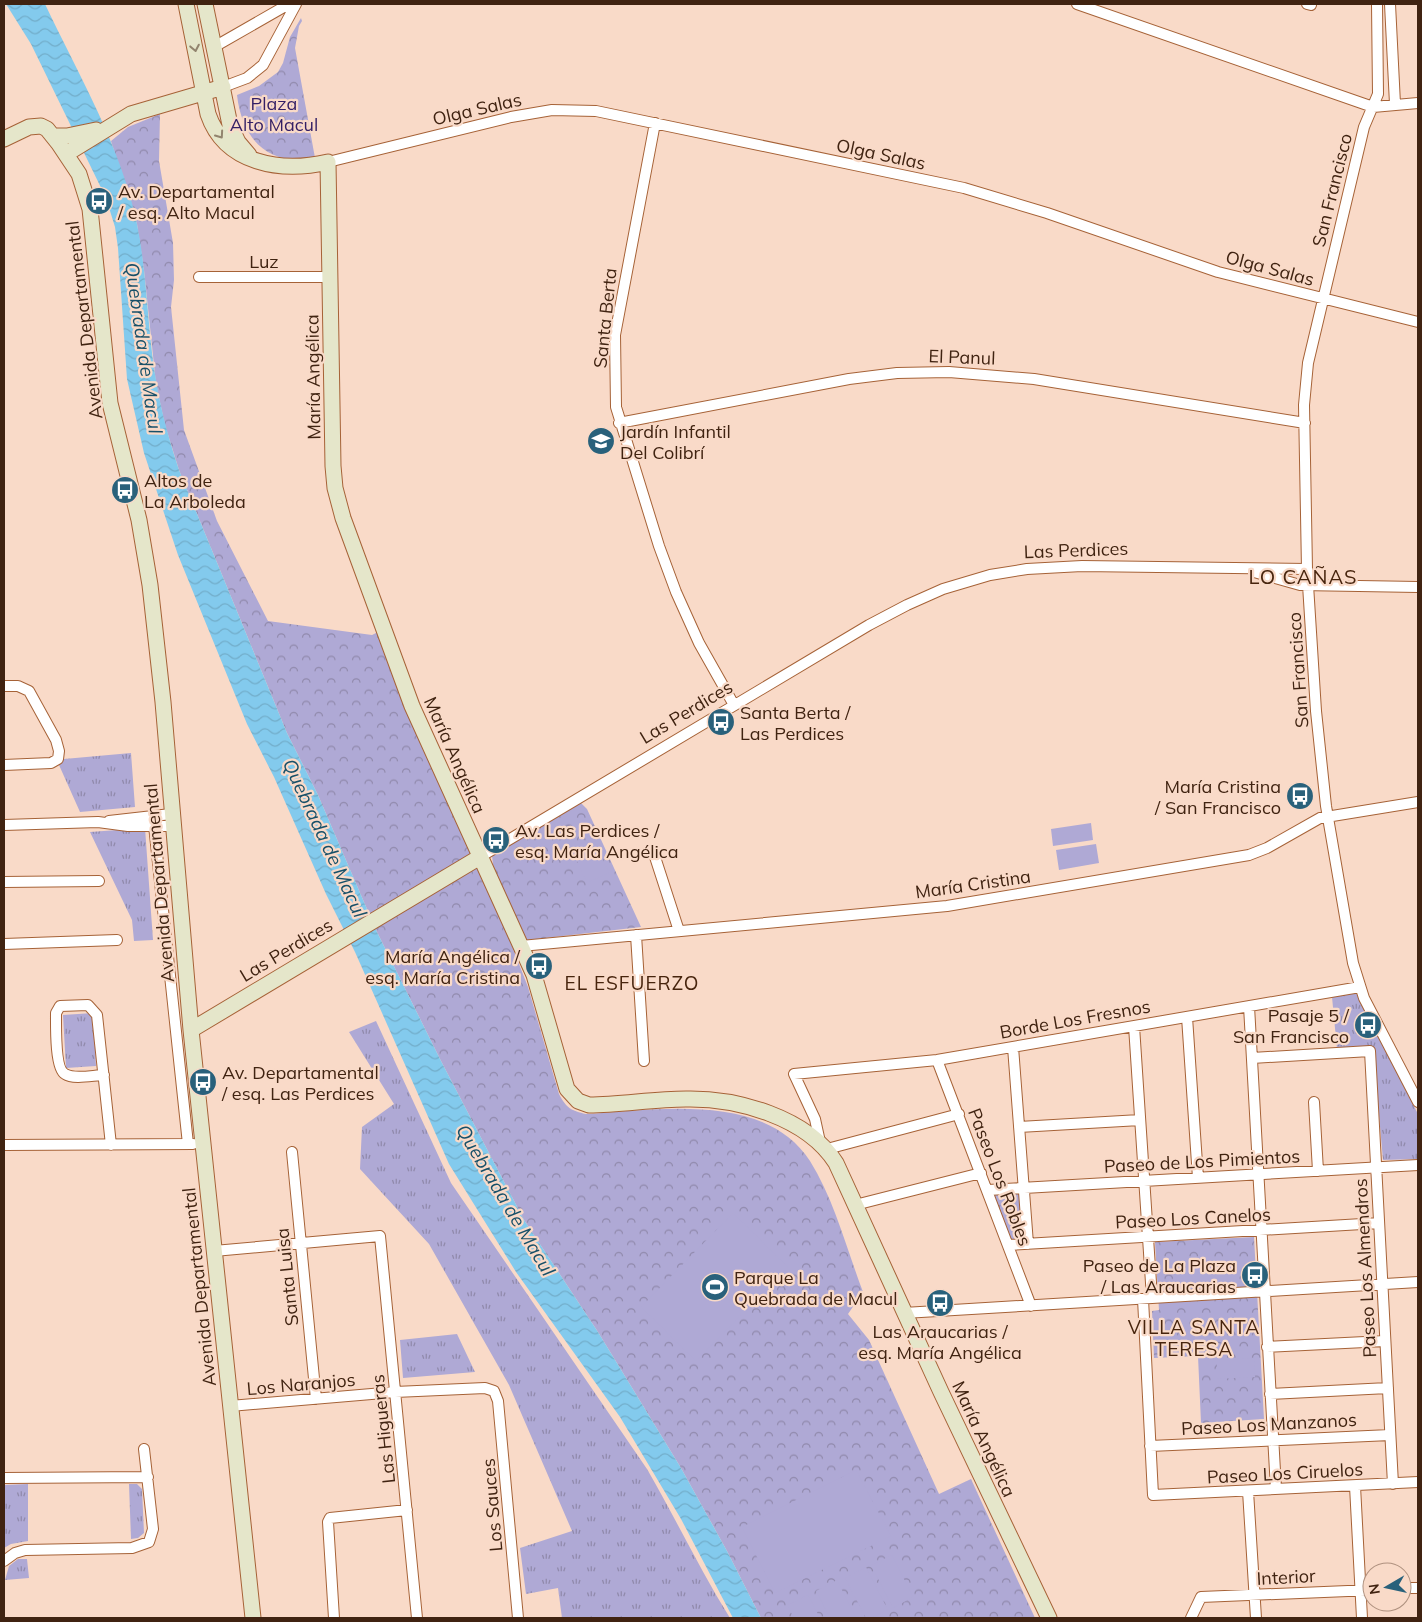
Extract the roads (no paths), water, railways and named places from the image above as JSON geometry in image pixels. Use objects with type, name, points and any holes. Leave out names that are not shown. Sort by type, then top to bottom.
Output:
[{"type":"street","points":[[186,4],[211,121],[219,135],[235,152],[256,161],[276,166],[295,167],[328,162]]},
{"type":"street","points":[[205,4],[228,116],[234,134],[243,149],[256,161]]},
{"type":"street","points":[[214,47],[289,4]]},
{"type":"street","points":[[72,145],[146,109],[204,93],[246,78],[263,65],[296,4]]},
{"type":"street","points":[[1077,4],[1373,106],[1418,104]]},
{"type":"street","name":"San Francisco","points":[[1377,4],[1380,81],[1378,94],[1364,128],[1308,364],[1305,423],[1307,570],[1316,711],[1327,816],[1348,938],[1360,987],[1418,1102]]},
{"type":"street","points":[[1390,4],[1395,104]]},
{"type":"street","name":"Olga Salas","points":[[328,162],[482,123],[552,110],[596,111],[964,188],[1047,213],[1210,269],[1418,322]]},
{"type":"street","name":"Santa Berta","points":[[655,123],[615,334],[614,396],[619,423],[676,592],[704,652],[734,705]]},
{"type":"street","name":"Avenida Departamental","points":[[4,139],[20,130],[41,126],[53,136],[72,145],[78,174],[90,209],[110,403],[143,540],[162,702],[191,1030],[195,1144]]},
{"type":"street","name":"María Angélica","points":[[328,162],[333,466],[338,503],[412,706],[521,946],[544,1003],[565,1084],[570,1094],[578,1101],[596,1105],[673,1099],[719,1102],[770,1115],[794,1126],[823,1145]]},
{"type":"street","name":"Luz","points":[[199,277],[330,277]]},
{"type":"street","name":"El Panul","points":[[619,423],[849,379],[896,373],[949,372],[1034,379],[1305,423]]},
{"type":"street","name":"Las Perdices","points":[[191,1030],[344,936],[734,705],[888,615],[935,593],[975,579],[1027,569],[1065,566],[1307,570]]},
{"type":"street","name":"Las Perdices","points":[[1244,568],[1300,585],[1418,587]]},
{"type":"street","points":[[4,686],[18,686],[28,691],[56,740],[59,756],[51,763],[4,765]]},
{"type":"street","name":"María Cristina","points":[[521,946],[947,906],[1241,856],[1267,848],[1311,822],[1327,816],[1418,802]]},
{"type":"street","points":[[4,825],[172,820]]},
{"type":"street","name":"Avenida Departamental","points":[[154,821],[195,1144],[214,1251],[254,1618]]},
{"type":"street","points":[[655,857],[679,931]]},
{"type":"street","points":[[4,882],[99,881]]},
{"type":"street","points":[[636,935],[644,1061]]},
{"type":"street","points":[[4,944],[117,940]]},
{"type":"street","name":"Borde Los Fresnos","points":[[794,1074],[937,1060],[1360,987]]},
{"type":"street","points":[[104,1075],[70,1076],[64,1074],[58,1067],[56,1013],[58,1008],[64,1004],[88,1004],[97,1015],[104,1075],[111,1145]]},
{"type":"street","points":[[1249,1006],[1276,1490]]},
{"type":"street","points":[[1187,1017],[1198,1178]]},
{"type":"street","points":[[1134,1026],[1148,1237],[1150,1446]]},
{"type":"street","points":[[1013,1047],[1028,1244]]},
{"type":"street","name":"Paseo Los Almendros","points":[[1252,1058],[1370,1051],[1392,1484]]},
{"type":"street","name":"Paseo Los Robles","points":[[937,1060],[982,1173],[1030,1306]]},
{"type":"street","name":"María Angélica","points":[[794,1074],[815,1119],[823,1145],[854,1205],[1048,1618]]},
{"type":"street","points":[[1314,1102],[1318,1171]]},
{"type":"street","points":[[823,1145],[959,1114]]},
{"type":"street","points":[[1019,1127],[1140,1120]]},
{"type":"street","points":[[4,1145],[195,1144]]},
{"type":"street","name":"Santa Luisa","points":[[292,1152],[299,1244],[316,1399]]},
{"type":"street","name":"Paseo de Los Pimientos","points":[[988,1190],[1418,1165]]},
{"type":"street","points":[[854,1205],[982,1173]]},
{"type":"street","name":"Paseo Los Canelos","points":[[1008,1245],[1379,1223]]},
{"type":"street","name":"Las Higueras","points":[[299,1244],[380,1236],[407,1510],[414,1618]]},
{"type":"street","points":[[214,1251],[299,1244]]},
{"type":"street","points":[[904,1313],[1418,1282]]},
{"type":"street","points":[[1267,1347],[1385,1341]]},
{"type":"street","name":"Los Naranjos","points":[[230,1406],[395,1392],[485,1388],[494,1391]]},
{"type":"street","points":[[1270,1394],[1388,1388]]},
{"type":"street","name":"Los Sauces","points":[[494,1391],[498,1397],[518,1618]]},
{"type":"street","name":"Paseo Los Manzanos","points":[[1150,1446],[1390,1435]]},
{"type":"street","name":"Paseo Los Ciruelos","points":[[1150,1446],[1153,1495],[1418,1482]]},
{"type":"street","points":[[4,1561],[14,1553],[25,1550],[132,1548],[143,1545],[152,1536],[153,1529],[144,1449]]},
{"type":"street","points":[[4,1478],[148,1477]]},
{"type":"street","points":[[1355,1486],[1362,1618]]},
{"type":"street","points":[[1248,1491],[1256,1618]]},
{"type":"street","points":[[334,1618],[328,1522],[330,1518],[407,1510]]},
{"type":"street","name":"Interior","points":[[1192,1618],[1201,1597],[1361,1590]]},
{"type":"water","name":"Quebrada de Macul","points":[[6,4],[45,4],[110,139],[130,195],[137,224],[141,244],[157,386],[166,428],[179,470],[287,733],[318,795],[376,930],[441,1061],[524,1220],[598,1332],[681,1468],[727,1551],[761,1618],[733,1618],[681,1519],[620,1417],[516,1272],[449,1164],[355,952],[326,894],[274,777],[247,724],[178,555],[144,453],[127,379],[118,248],[115,227],[106,198],[31,44]]},
{"type":"place","name":"Av. Departamental / esq. Alto Macul","points":[[99,201]]},
{"type":"place","name":"Jardín Infantil Del Colibrí","points":[[601,441]]},
{"type":"place","name":"Altos de La Arboleda","points":[[125,490]]},
{"type":"place","name":"Santa Berta / Las Perdices","points":[[721,722]]},
{"type":"place","name":"María Cristina / San Francisco","points":[[1300,796]]},
{"type":"place","name":"Av. Las Perdices / esq. María Angélica","points":[[496,840]]},
{"type":"place","name":"María Angélica / esq. María Cristina","points":[[539,966]]},
{"type":"place","name":"Pasaje 5 / San Francisco","points":[[1368,1025]]},
{"type":"place","name":"Av. Departamental / esq. Las Perdices","points":[[203,1082]]},
{"type":"place","name":"Paseo de La Plaza / Las Araucarias","points":[[1255,1275]]},
{"type":"place","name":"Parque La Quebrada de Macul","points":[[715,1287]]},
{"type":"place","name":"Las Araucarias / esq. María Angélica","points":[[940,1303]]},
{"type":"district","name":"LO CAÑAS","points":[[1303,576]]},
{"type":"district","name":"EL ESFUERZO","points":[[632,983]]},
{"type":"district","name":"VILLA SANTA TERESA","points":[[1194,1338]]},
{"type":"park label","name":"Plaza Alto Macul","points":[[274,113]]}]
